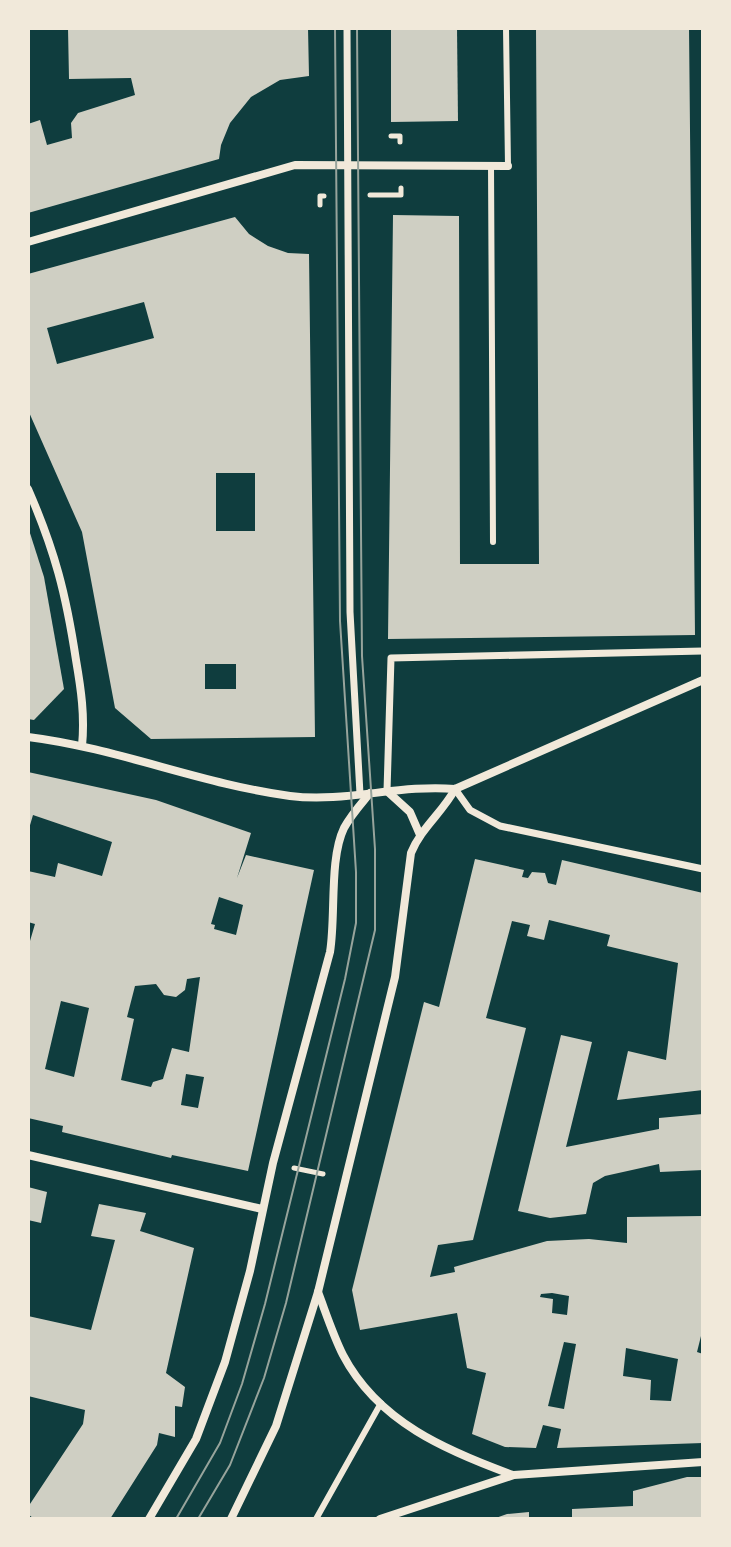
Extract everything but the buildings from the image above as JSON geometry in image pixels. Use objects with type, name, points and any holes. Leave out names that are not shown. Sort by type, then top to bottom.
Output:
[{"type":"street","points":[[347,28],[350,612],[360,794]]},
{"type":"street","points":[[28,242],[307,164],[508,166]]},
{"type":"street","points":[[28,489],[50,542],[68,601],[84,714],[82,746]]},
{"type":"street","points":[[420,835],[410,812],[387,791],[391,658],[703,651]]},
{"type":"street","points":[[28,737],[82,746],[272,793],[301,797],[426,787],[455,789],[703,680]]},
{"type":"street","points":[[231,1519],[276,1426],[318,1292],[395,977],[408,863],[420,835],[446,807],[455,789]]},
{"type":"street","points":[[455,789],[470,810],[500,826],[703,869]]},
{"type":"street","points":[[149,1519],[196,1439],[217,1386],[250,1271],[273,1163],[330,952],[336,862],[341,838],[352,815],[370,793]]},
{"type":"street","points":[[28,1155],[262,1209]]},
{"type":"street","points":[[318,1292],[343,1356],[381,1403],[419,1433],[446,1449],[514,1475]]},
{"type":"street","points":[[380,1519],[514,1475],[703,1462]]},
{"type":"lane","points":[[506,28],[508,166]]},
{"type":"lane","points":[[491,165],[493,542]]},
{"type":"lane","points":[[316,1519],[381,1403]]},
{"type":"path","points":[[273,1163],[344,1179]]},
{"type":"tram line","points":[[176,1519],[220,1443],[242,1384],[265,1304],[356,923],[356,872],[340,621],[335,28]]},
{"type":"tram line","points":[[198,1519],[230,1465],[264,1378],[286,1303],[375,930],[375,849],[362,656],[357,28]]}]
